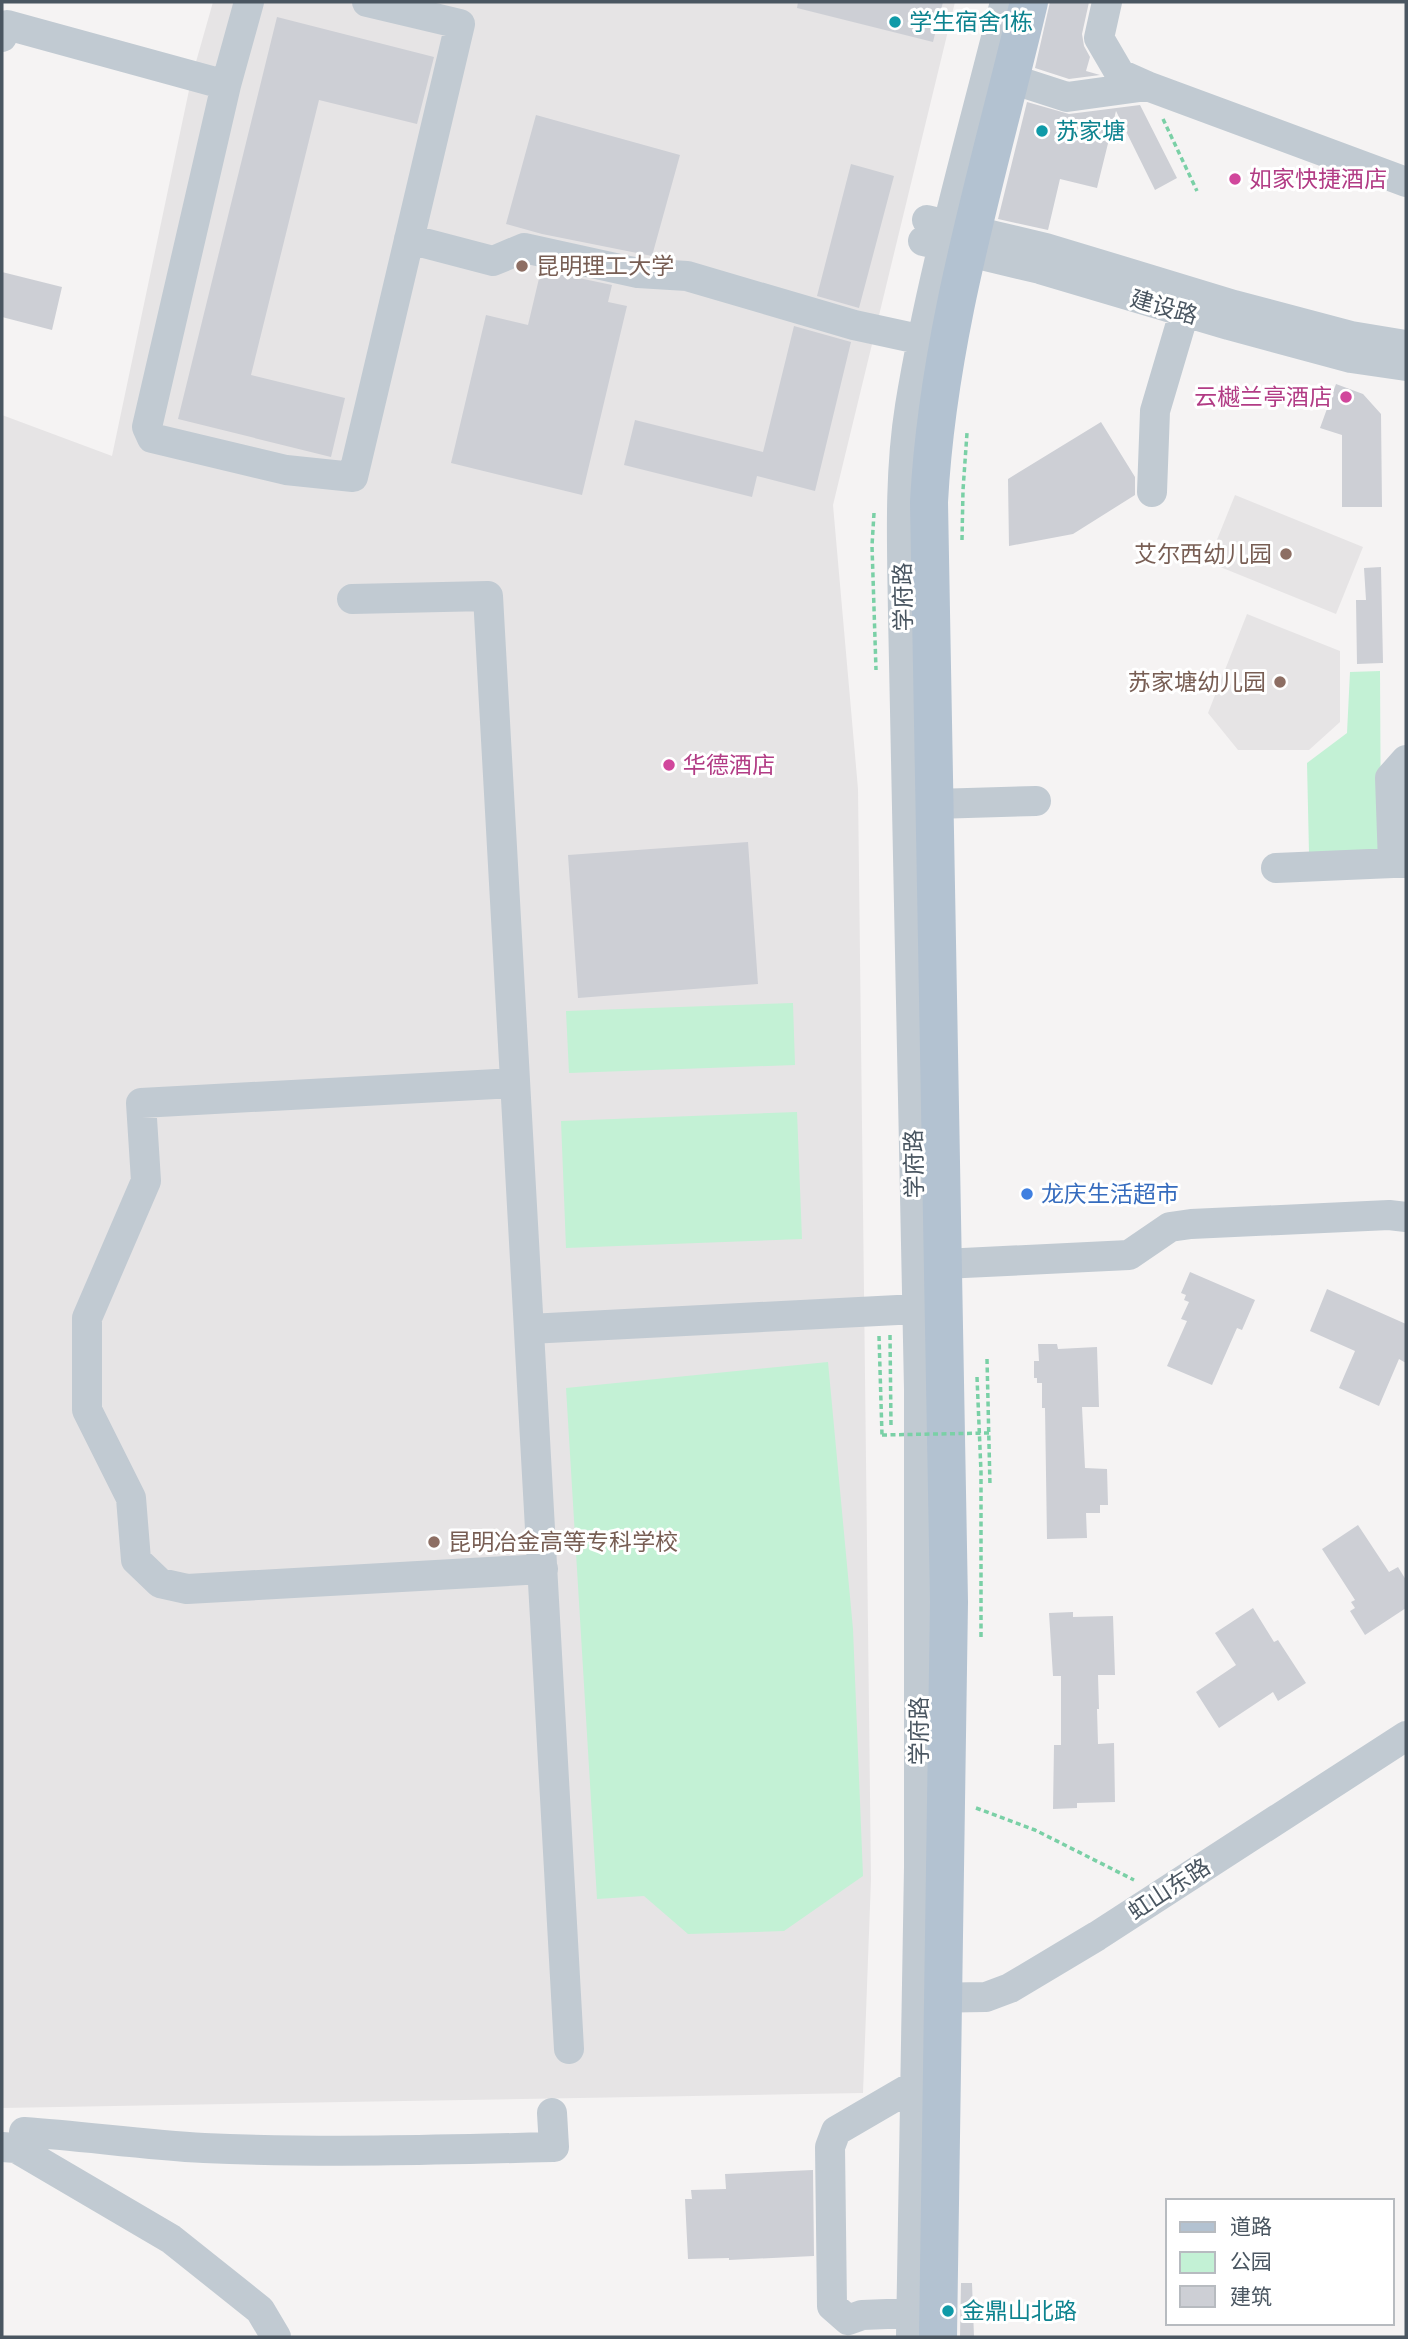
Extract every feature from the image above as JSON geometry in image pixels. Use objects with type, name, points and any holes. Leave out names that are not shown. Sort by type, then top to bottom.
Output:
[{"type":"main road","name":"学府路","points":[[920,2329],[930,1998],[947,1796],[949,1602],[929,502],[931,454],[944,364],[947,236],[1011,79],[1029,2]]},
{"type":"street","points":[[249,2],[226,85],[147,427],[152,438],[286,470],[353,477],[460,24],[368,2]]},
{"type":"street","name":"学府路","points":[[920,2329],[915,2085],[930,1998],[919,1771],[917,1309],[901,522],[903,469],[910,407],[923,340],[1005,2]]},
{"type":"street","points":[[1107,2],[1099,38],[1120,74],[1406,182]]},
{"type":"street","points":[[2,37],[7,26],[226,85]]},
{"type":"street","points":[[1011,79],[1067,97],[1147,86]]},
{"type":"street","name":"建设路","points":[[947,236],[1040,269],[1184,313],[1351,358],[1406,366]]},
{"type":"street","name":"建设路","points":[[947,236],[1046,248],[1273,316],[1351,336],[1406,345]]},
{"type":"street","points":[[409,239],[493,261],[524,248],[638,274],[687,276],[854,325],[923,340]]},
{"type":"street","points":[[1152,492],[1156,411],[1184,313]]},
{"type":"street","points":[[352,600],[488,596],[569,2049]]},
{"type":"street","points":[[1276,868],[1400,863],[1390,778],[1406,760]]},
{"type":"street","points":[[934,804],[1036,801]]},
{"type":"street","points":[[515,1083],[141,1103],[146,1181],[87,1318],[87,1409],[131,1498],[136,1560],[160,1583],[187,1589],[543,1569]]},
{"type":"street","points":[[943,1264],[1129,1255],[1170,1227],[1191,1224],[1389,1215],[1406,1217]]},
{"type":"street","points":[[529,1329],[917,1309]]},
{"type":"street","name":"虹山东路","points":[[930,1998],[986,1997],[1010,1988],[1097,1936],[1406,1736]]},
{"type":"street","points":[[915,2085],[836,2131],[830,2147],[832,2306],[848,2320],[862,2315],[920,2329]]},
{"type":"street","points":[[276,2337],[260,2309],[171,2239],[16,2148],[13,2140],[83,2136],[200,2148],[326,2152],[554,2147],[552,2113]]},
{"type":"path","points":[[1147,86],[1197,191]]},
{"type":"path","points":[[879,1335],[882,1435],[989,1433]]},
{"type":"path","points":[[987,1359],[990,1486]]},
{"type":"path","points":[[947,1796],[1035,1830],[1161,1894]]},
{"type":"shaded area","name":"昆明冶金高等专科学校","points":[[213,2],[955,2],[833,505],[858,789],[871,1879],[863,2093],[2,2108],[2,415],[112,456],[192,76]]},
{"type":"shaded area","name":"艾尔西幼儿园","points":[[1235,495],[1363,547],[1336,614],[1208,562]]},
{"type":"shaded area","name":"苏家塘幼儿园","points":[[1247,614],[1340,651],[1340,722],[1309,750],[1238,750],[1208,713]]},
{"type":"green space","points":[[1380,671],[1381,851],[1309,853],[1307,763],[1347,733],[1350,672]]},
{"type":"green space","points":[[793,1003],[795,1065],[569,1073],[566,1011]]},
{"type":"green space","points":[[797,1112],[802,1239],[566,1248],[561,1121]]},
{"type":"green space","points":[[828,1362],[853,1629],[863,1876],[784,1931],[688,1934],[644,1896],[597,1899],[566,1388]]},
{"type":"building","name":"学生宿舍1栋","points":[[798,2],[943,2],[933,42],[797,8]]},
{"type":"building","points":[[1050,2],[1089,2],[1082,34],[1090,57],[1086,71],[1100,75],[1069,79],[1035,68]]},
{"type":"building","points":[[277,17],[434,57],[417,124],[319,100],[251,375],[345,398],[331,457],[178,419]]},
{"type":"building","points":[[1027,102],[1069,114],[1140,105],[1177,178],[1155,190],[1116,111],[1097,188],[1060,179],[1048,230],[998,219]]},
{"type":"building","points":[[536,115],[680,155],[652,256],[506,224]]},
{"type":"building","points":[[851,164],[894,176],[859,308],[817,296]]},
{"type":"building","points":[[541,270],[612,285],[608,302],[627,306],[582,495],[451,463],[486,315],[528,325]]},
{"type":"building","points":[[2,272],[62,287],[52,330],[2,317]]},
{"type":"building","points":[[794,326],[851,342],[815,491],[757,476],[752,497],[624,465],[635,420],[763,452]]},
{"type":"building","points":[[1336,384],[1363,394],[1381,414],[1382,507],[1342,507],[1342,435],[1320,428]]},
{"type":"building","points":[[1101,422],[1135,477],[1135,495],[1073,534],[1009,546],[1008,479]]},
{"type":"building","points":[[1381,567],[1383,663],[1357,664],[1356,600],[1366,600],[1364,568]]},
{"type":"building","points":[[748,842],[758,984],[578,998],[568,855]]},
{"type":"building","points":[[1190,1272],[1255,1300],[1242,1330],[1237,1328],[1212,1385],[1167,1366],[1187,1321],[1181,1319],[1189,1302],[1184,1300],[1186,1295],[1181,1293]]},
{"type":"building","points":[[1327,1289],[1406,1324],[1406,1363],[1399,1359],[1379,1406],[1339,1388],[1355,1351],[1310,1331]]},
{"type":"building","points":[[1038,1344],[1057,1344],[1058,1349],[1097,1347],[1099,1407],[1082,1407],[1085,1468],[1107,1469],[1108,1505],[1100,1505],[1100,1513],[1086,1513],[1087,1538],[1047,1539],[1045,1408],[1042,1408],[1042,1383],[1037,1383],[1037,1378],[1034,1378],[1034,1361],[1039,1361]]},
{"type":"building","points":[[1358,1525],[1389,1572],[1398,1567],[1406,1580],[1406,1608],[1365,1635],[1350,1611],[1355,1608],[1351,1602],[1355,1600],[1322,1549]]},
{"type":"building","points":[[1253,1608],[1274,1642],[1278,1640],[1306,1683],[1278,1701],[1273,1692],[1219,1728],[1196,1692],[1236,1665],[1215,1633]]},
{"type":"building","points":[[1073,1612],[1073,1617],[1113,1616],[1115,1675],[1098,1675],[1097,1709],[1098,1744],[1114,1743],[1115,1802],[1077,1803],[1077,1808],[1053,1809],[1054,1745],[1061,1745],[1061,1676],[1053,1676],[1049,1613]]},
{"type":"building","points":[[813,2170],[814,2256],[688,2259],[685,2199],[692,2199],[691,2190],[726,2189],[725,2174]]},
{"type":"building","points":[[961,2283],[972,2283],[974,2337],[960,2337]]},
{"type":"place","name":"学生宿舍1栋","points":[[895,22]]},
{"type":"place","name":"苏家塘","points":[[1042,131]]},
{"type":"place","name":"如家快捷酒店","points":[[1235,179]]},
{"type":"place","name":"昆明理工大学","points":[[522,266]]},
{"type":"place","name":"云樾兰亭酒店","points":[[1346,397]]},
{"type":"place","name":"艾尔西幼儿园","points":[[1286,554]]},
{"type":"place","name":"苏家塘幼儿园","points":[[1280,682]]},
{"type":"place","name":"华德酒店","points":[[669,765]]},
{"type":"place","name":"龙庆生活超市","points":[[1027,1194]]},
{"type":"place","name":"昆明冶金高等专科学校","points":[[434,1542]]},
{"type":"place","name":"金鼎山北路","points":[[948,2311]]}]
